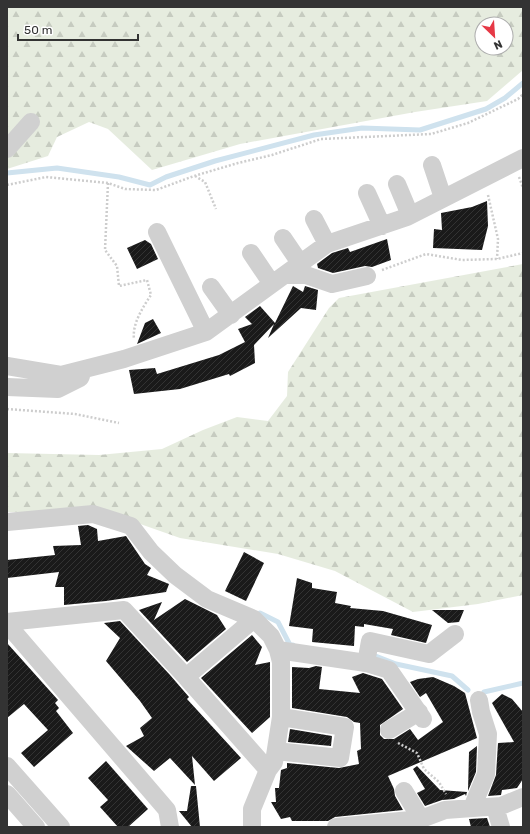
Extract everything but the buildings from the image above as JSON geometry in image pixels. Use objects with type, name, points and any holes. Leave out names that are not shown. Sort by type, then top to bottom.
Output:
[{"type":"street","points":[[7,149],[31,122]]},
{"type":"street","points":[[7,366],[61,375],[137,355],[206,332],[327,244],[410,215],[523,158]]},
{"type":"street","points":[[432,165],[443,198]]},
{"type":"street","points":[[397,184],[410,215]]},
{"type":"street","points":[[367,193],[382,226]]},
{"type":"street","points":[[314,219],[327,244]]},
{"type":"street","points":[[157,232],[206,332]]},
{"type":"street","points":[[283,238],[300,263]]},
{"type":"street","points":[[251,253],[278,279]]},
{"type":"street","points":[[278,279],[306,275],[332,284],[367,276]]},
{"type":"street","points":[[211,287],[231,315]]},
{"type":"street","points":[[7,387],[58,389],[80,378],[81,369]]},
{"type":"street","points":[[7,522],[93,514],[131,526],[151,552],[175,575],[207,599],[254,619],[271,636],[278,650],[281,662],[281,717],[274,762],[268,770],[252,809],[252,827]]},
{"type":"street","points":[[7,623],[124,610],[186,677],[268,770]]},
{"type":"street","points":[[186,677],[254,619]]},
{"type":"street","points":[[7,623],[167,810],[170,827]]},
{"type":"street","points":[[366,663],[370,642],[429,654],[455,634]]},
{"type":"street","points":[[278,650],[366,663],[389,670],[421,716],[390,730]]},
{"type":"street","points":[[472,808],[486,774],[488,734],[479,700]]},
{"type":"street","points":[[276,751],[340,758],[345,727],[281,717]]},
{"type":"street","points":[[7,766],[61,827]]},
{"type":"street","points":[[404,791],[421,819]]},
{"type":"street","points":[[7,794],[36,827]]},
{"type":"street","points":[[336,827],[421,819],[445,810],[501,806],[523,797]]},
{"type":"street","points":[[494,806],[501,827]]},
{"type":"path","points":[[7,185],[46,177],[108,183],[125,189],[156,190],[194,176],[272,155],[321,139],[431,134],[468,123],[518,100],[523,94]]},
{"type":"path","points":[[194,176],[205,182],[216,209]]},
{"type":"path","points":[[484,178],[498,239],[497,260]]},
{"type":"path","points":[[108,183],[105,250],[117,266],[118,286],[147,280],[150,295],[141,312],[133,333],[137,355]]},
{"type":"path","points":[[367,276],[426,254],[462,260],[497,260],[523,253]]},
{"type":"path","points":[[7,409],[75,414],[119,423]]},
{"type":"path","points":[[390,730],[394,741],[417,753],[424,769],[439,782],[446,791],[445,810]]},
{"type":"green space","points":[[7,7],[523,7],[523,70],[487,101],[415,112],[240,144],[152,170],[108,129],[89,122],[57,137],[48,156],[7,169]]},
{"type":"green space","points":[[523,264],[523,595],[478,604],[413,612],[335,571],[278,554],[180,538],[109,513],[7,512],[7,453],[99,455],[162,449],[203,430],[237,417],[268,421],[287,396],[288,372],[329,308],[339,298]]},
{"type":"waterway","points":[[7,173],[57,168],[119,177],[150,185],[166,177],[215,161],[314,135],[362,128],[420,130],[486,109],[505,98],[523,83]]},
{"type":"waterway","points":[[260,613],[278,622],[290,645],[293,645]]},
{"type":"waterway","points":[[373,655],[396,664],[452,676],[468,690]]},
{"type":"waterway","points":[[484,692],[523,683]]}]
